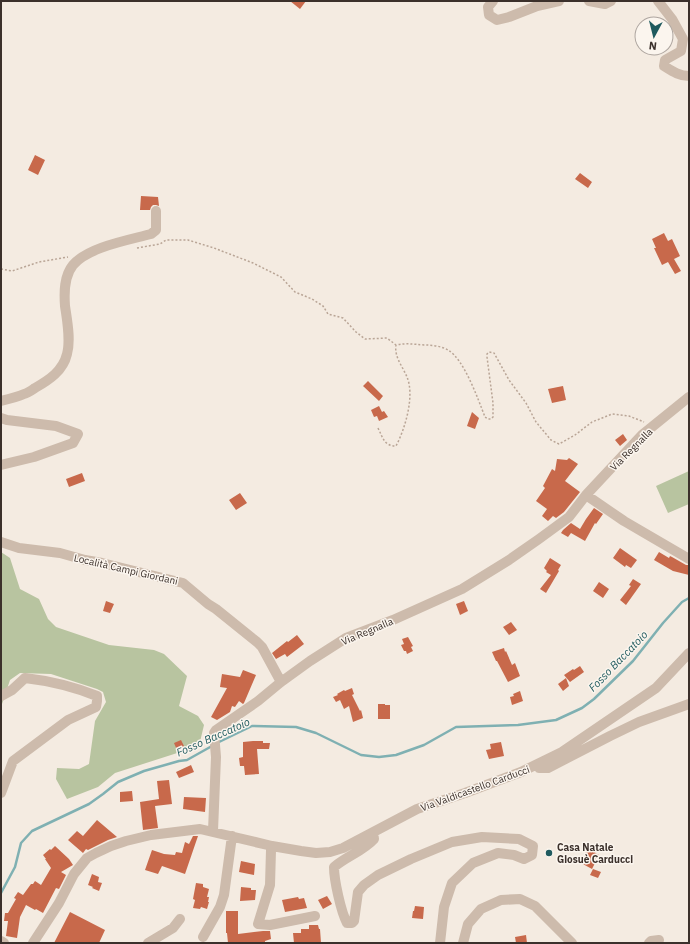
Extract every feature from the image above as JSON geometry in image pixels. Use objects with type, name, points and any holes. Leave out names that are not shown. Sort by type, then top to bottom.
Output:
[{"type":"street","points":[[493,1],[488,7],[489,15],[497,20],[537,6],[559,1]]},
{"type":"street","points":[[590,1],[605,4],[611,1]]},
{"type":"street","points":[[658,1],[672,19],[683,39],[681,51],[665,60],[664,66],[672,72],[689,76]]},
{"type":"street","points":[[1,401],[25,394],[57,374],[63,366],[68,354],[69,334],[64,294],[68,275],[73,265],[100,247],[151,234],[156,230],[156,211]]},
{"type":"street","name":"Via Regnalla","points":[[213,831],[216,757],[214,733],[216,730],[258,701],[281,682],[346,638],[393,620],[462,588],[509,560],[539,539],[568,517],[586,495],[642,435],[689,397]]},
{"type":"street","points":[[1,418],[56,426],[78,434],[74,443],[34,457],[1,465]]},
{"type":"street","points":[[586,495],[624,521],[689,559]]},
{"type":"street","name":"Località Campi Giordani","points":[[1,542],[19,548],[60,553],[85,560],[109,564],[183,583],[262,647],[281,682]]},
{"type":"street","name":"Via Valdicastello Carducci","points":[[37,941],[74,874],[88,858],[111,846],[151,835],[200,829],[272,846],[301,851],[316,853],[330,852],[342,848],[417,809],[521,772],[562,752],[656,688],[689,653]]},
{"type":"street","points":[[1,696],[12,690],[25,678],[46,680],[76,688],[96,696],[98,701],[96,707],[68,720],[13,761],[1,792]]},
{"type":"street","points":[[537,765],[539,768],[548,768],[639,722],[689,704]]},
{"type":"street","points":[[373,832],[374,839],[369,844],[342,860],[334,868],[334,876],[347,923],[352,924],[354,921],[358,892],[364,885],[411,859],[452,842],[482,837],[519,839],[533,846],[532,855],[524,859],[514,855],[498,853],[473,863],[452,883],[444,907],[440,943]]},
{"type":"street","points":[[203,937],[220,907],[224,895],[232,836]]},
{"type":"street","points":[[272,846],[270,885],[258,924],[270,925],[315,916]]},
{"type":"street","points":[[464,943],[468,924],[481,909],[501,900],[520,899],[535,906],[572,943]]},
{"type":"street","points":[[148,943],[173,928],[180,919]]},
{"type":"street","points":[[649,943],[651,941],[659,940],[658,943]]},
{"type":"path","points":[[135,248],[160,244],[166,240],[188,240],[214,248],[253,263],[281,277],[295,292],[312,299],[323,306],[328,314],[343,318],[365,339],[387,338],[396,345]]},
{"type":"path","points":[[1,269],[12,271],[39,262],[68,257]]},
{"type":"path","points":[[396,345],[405,343],[436,346],[446,349],[454,354],[468,376],[485,417],[488,419],[494,416],[487,354],[490,352],[494,353],[509,380],[526,403],[536,422],[551,440],[559,444],[575,435],[592,422],[612,414],[629,416],[647,423],[660,420]]},
{"type":"path","points":[[378,428],[385,443],[390,446],[396,446],[401,437],[409,407],[410,394],[408,378],[396,353],[396,345]]},
{"type":"green space","points":[[689,471],[689,504],[668,513],[656,486]]},
{"type":"green space","points":[[1,552],[10,558],[20,589],[39,599],[48,619],[56,627],[109,645],[154,650],[164,654],[187,676],[179,706],[198,716],[204,725],[199,746],[115,773],[98,787],[67,799],[56,779],[57,768],[79,769],[89,764],[95,721],[106,702],[103,692],[97,689],[51,674],[20,673],[10,680],[1,707]]},
{"type":"building","points":[[290,1],[306,1],[300,9]]},
{"type":"building","points":[[35,155],[45,160],[38,175],[28,170]]},
{"type":"building","points":[[580,173],[592,182],[588,188],[575,179]]},
{"type":"building","points":[[141,196],[158,197],[159,206],[153,205],[150,210],[140,210]]},
{"type":"building","points":[[664,233],[668,241],[672,239],[680,256],[674,259],[681,271],[675,274],[668,262],[662,265],[654,248],[656,248],[652,239]]},
{"type":"building","points":[[368,381],[383,396],[379,401],[363,386]]},
{"type":"building","points":[[563,386],[566,400],[552,403],[548,389]]},
{"type":"building","points":[[379,406],[382,412],[384,411],[388,417],[379,421],[377,416],[374,417],[371,410]]},
{"type":"building","points":[[472,412],[479,418],[475,429],[467,426]]},
{"type":"building","points":[[623,434],[627,440],[620,446],[615,440]]},
{"type":"building","points":[[569,458],[578,464],[565,481],[580,492],[564,512],[556,518],[553,516],[548,521],[542,516],[547,509],[536,501],[545,488],[543,486],[552,469],[555,471],[557,459],[567,460]]},
{"type":"building","points":[[82,473],[85,481],[69,487],[66,479]]},
{"type":"building","points":[[240,493],[247,503],[236,510],[229,500]]},
{"type":"building","points":[[594,508],[603,514],[596,524],[595,523],[585,541],[571,533],[568,537],[561,533],[571,523],[580,529]]},
{"type":"building","points":[[620,548],[637,560],[631,568],[626,565],[625,567],[613,558]]},
{"type":"building","points":[[659,552],[669,558],[670,556],[686,565],[689,565],[689,575],[673,571],[654,560]]},
{"type":"building","points":[[550,558],[561,565],[546,593],[540,589],[551,575],[546,572],[547,571],[544,568]]},
{"type":"building","points":[[633,579],[641,584],[626,605],[620,600],[631,586],[629,585]]},
{"type":"building","points":[[599,582],[609,589],[603,598],[593,591]]},
{"type":"building","points":[[106,601],[114,604],[110,613],[103,611]]},
{"type":"building","points":[[464,601],[468,611],[460,615],[456,604]]},
{"type":"building","points":[[511,622],[517,630],[509,635],[503,627]]},
{"type":"building","points":[[297,635],[304,644],[287,657],[285,654],[276,659],[272,653]]},
{"type":"building","points":[[408,637],[413,646],[411,647],[413,651],[407,654],[401,645],[404,644],[402,639]]},
{"type":"building","points":[[504,648],[512,665],[515,663],[520,676],[508,682],[492,652]]},
{"type":"building","points":[[580,666],[584,672],[570,682],[564,675]]},
{"type":"building","points":[[243,670],[256,675],[244,703],[243,704],[239,701],[235,707],[232,706],[230,712],[217,720],[211,717],[227,688],[220,687],[222,674],[240,677]]},
{"type":"building","points":[[566,678],[569,686],[563,691],[558,684]]},
{"type":"building","points":[[352,688],[354,694],[352,695],[360,711],[361,710],[363,718],[353,722],[349,706],[344,709],[340,700],[336,702],[333,697],[344,690],[345,691]]},
{"type":"building","points":[[520,691],[523,701],[512,705],[510,697],[514,696],[513,694]]},
{"type":"building","points":[[378,704],[390,705],[390,719],[378,719]]},
{"type":"building","points":[[181,740],[184,746],[177,750],[174,743]]},
{"type":"building","points":[[253,741],[270,743],[269,749],[257,749],[259,774],[245,775],[244,766],[240,766],[239,758],[243,757],[243,742]]},
{"type":"building","points":[[501,742],[504,756],[489,759],[486,750],[491,749],[490,744]]},
{"type":"building","points":[[191,765],[194,772],[179,778],[176,772]]},
{"type":"building","points":[[169,780],[172,804],[155,806],[158,828],[143,830],[140,802],[159,799],[157,781]]},
{"type":"building","points":[[132,791],[133,801],[120,802],[120,792]]},
{"type":"building","points":[[184,797],[206,798],[205,812],[183,809]]},
{"type":"building","points":[[97,820],[117,837],[88,850],[86,849],[83,853],[68,840],[77,831],[83,836]]},
{"type":"building","points":[[193,836],[198,836],[185,874],[162,866],[158,874],[145,870],[152,850],[164,854],[175,855],[176,852],[182,853],[185,842],[189,844]]},
{"type":"building","points":[[590,844],[598,847],[595,853],[599,855],[592,869],[581,863]]},
{"type":"building","points":[[55,846],[69,859],[73,865],[61,872],[66,875],[59,889],[56,888],[43,913],[26,905],[20,917],[17,938],[6,936],[8,921],[4,921],[5,913],[8,913],[16,899],[14,898],[18,892],[23,895],[35,881],[41,885],[51,868],[43,855]]},
{"type":"building","points":[[241,861],[255,864],[254,875],[239,872]]},
{"type":"building","points":[[593,869],[601,872],[598,878],[590,875]]},
{"type":"building","points":[[92,874],[99,877],[98,882],[102,883],[99,891],[88,885]]},
{"type":"building","points":[[196,883],[203,884],[203,887],[209,889],[207,897],[209,897],[209,902],[207,909],[201,907],[200,909],[193,908]]},
{"type":"building","points":[[241,887],[256,890],[255,900],[240,901]]},
{"type":"building","points":[[327,896],[332,904],[323,909],[318,900]]},
{"type":"building","points":[[298,897],[299,899],[304,898],[307,908],[285,912],[282,900]]},
{"type":"building","points":[[415,906],[424,907],[423,919],[412,918]]},
{"type":"building","points":[[226,911],[238,911],[238,934],[270,931],[271,939],[265,941],[265,943],[228,943],[226,933]]},
{"type":"building","points":[[70,912],[105,930],[99,943],[54,943]]},
{"type":"building","points":[[309,925],[318,925],[320,929],[321,943],[294,943],[293,933],[301,933],[301,929],[309,929]]},
{"type":"building","points":[[526,935],[527,943],[516,943],[515,937]]},
{"type":"waterway","name":"Fosso Baccatoio","points":[[217,743],[252,726],[296,727],[316,733],[361,755],[379,757],[396,755],[424,745],[456,727],[518,725],[556,720],[582,708],[594,699],[633,661],[663,623],[682,602],[689,598]]},
{"type":"waterway","name":"Fosso Baccatoio","points":[[1,893],[15,867],[21,843],[32,831],[89,804],[118,782],[144,771],[187,760],[212,746]]},
{"type":"place","name":"Casa Natale Giosuè Carducci","points":[[549,853]]}]
